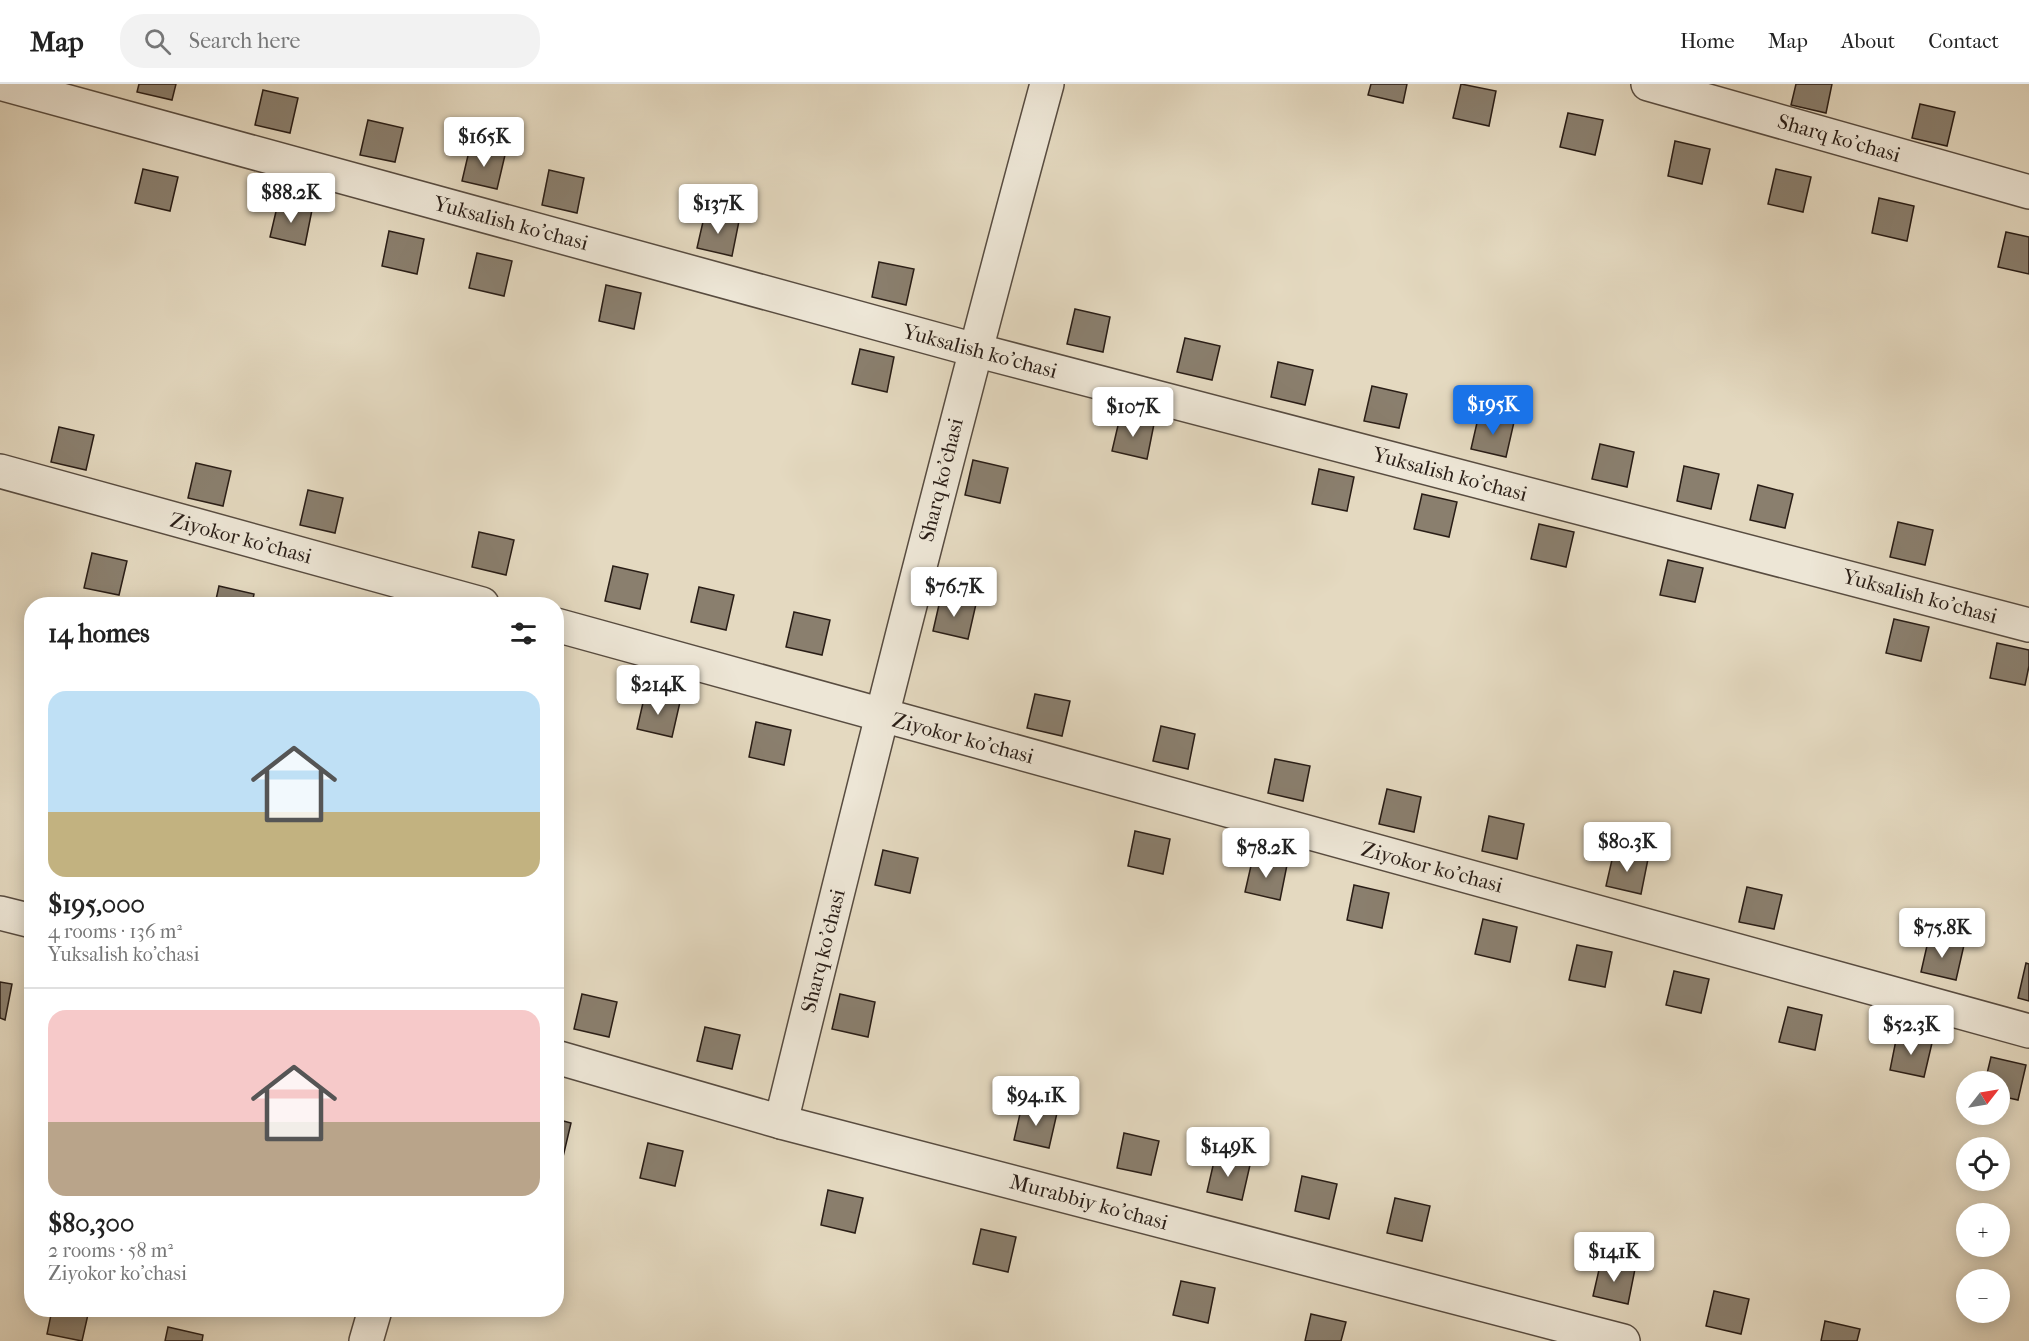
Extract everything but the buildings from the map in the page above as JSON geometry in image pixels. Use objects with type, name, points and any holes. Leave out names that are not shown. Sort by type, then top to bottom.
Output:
[{"type":"street","name":"Yuksalish ko'chasi","points":[[3,84],[975,350],[2029,624]]},
{"type":"street","name":"Sharq ko'chasi","points":[[781,1122],[881,715],[975,350],[1047,84]]},
{"type":"street","name":"Sharq ko'chasi","points":[[1648,84],[2029,192]]},
{"type":"street","name":"Ziyokor ko'chasi","points":[[0,471],[457,597]]},
{"type":"street","name":"Ziyokor ko'chasi","points":[[564,627],[2029,1031]]},
{"type":"street","points":[[0,913],[24,919]]},
{"type":"street","name":"Murabbiy ko'chasi","points":[[564,1059],[781,1122],[1572,1334],[1623,1341]]},
{"type":"street","points":[[366,1341],[373,1317]]}]
